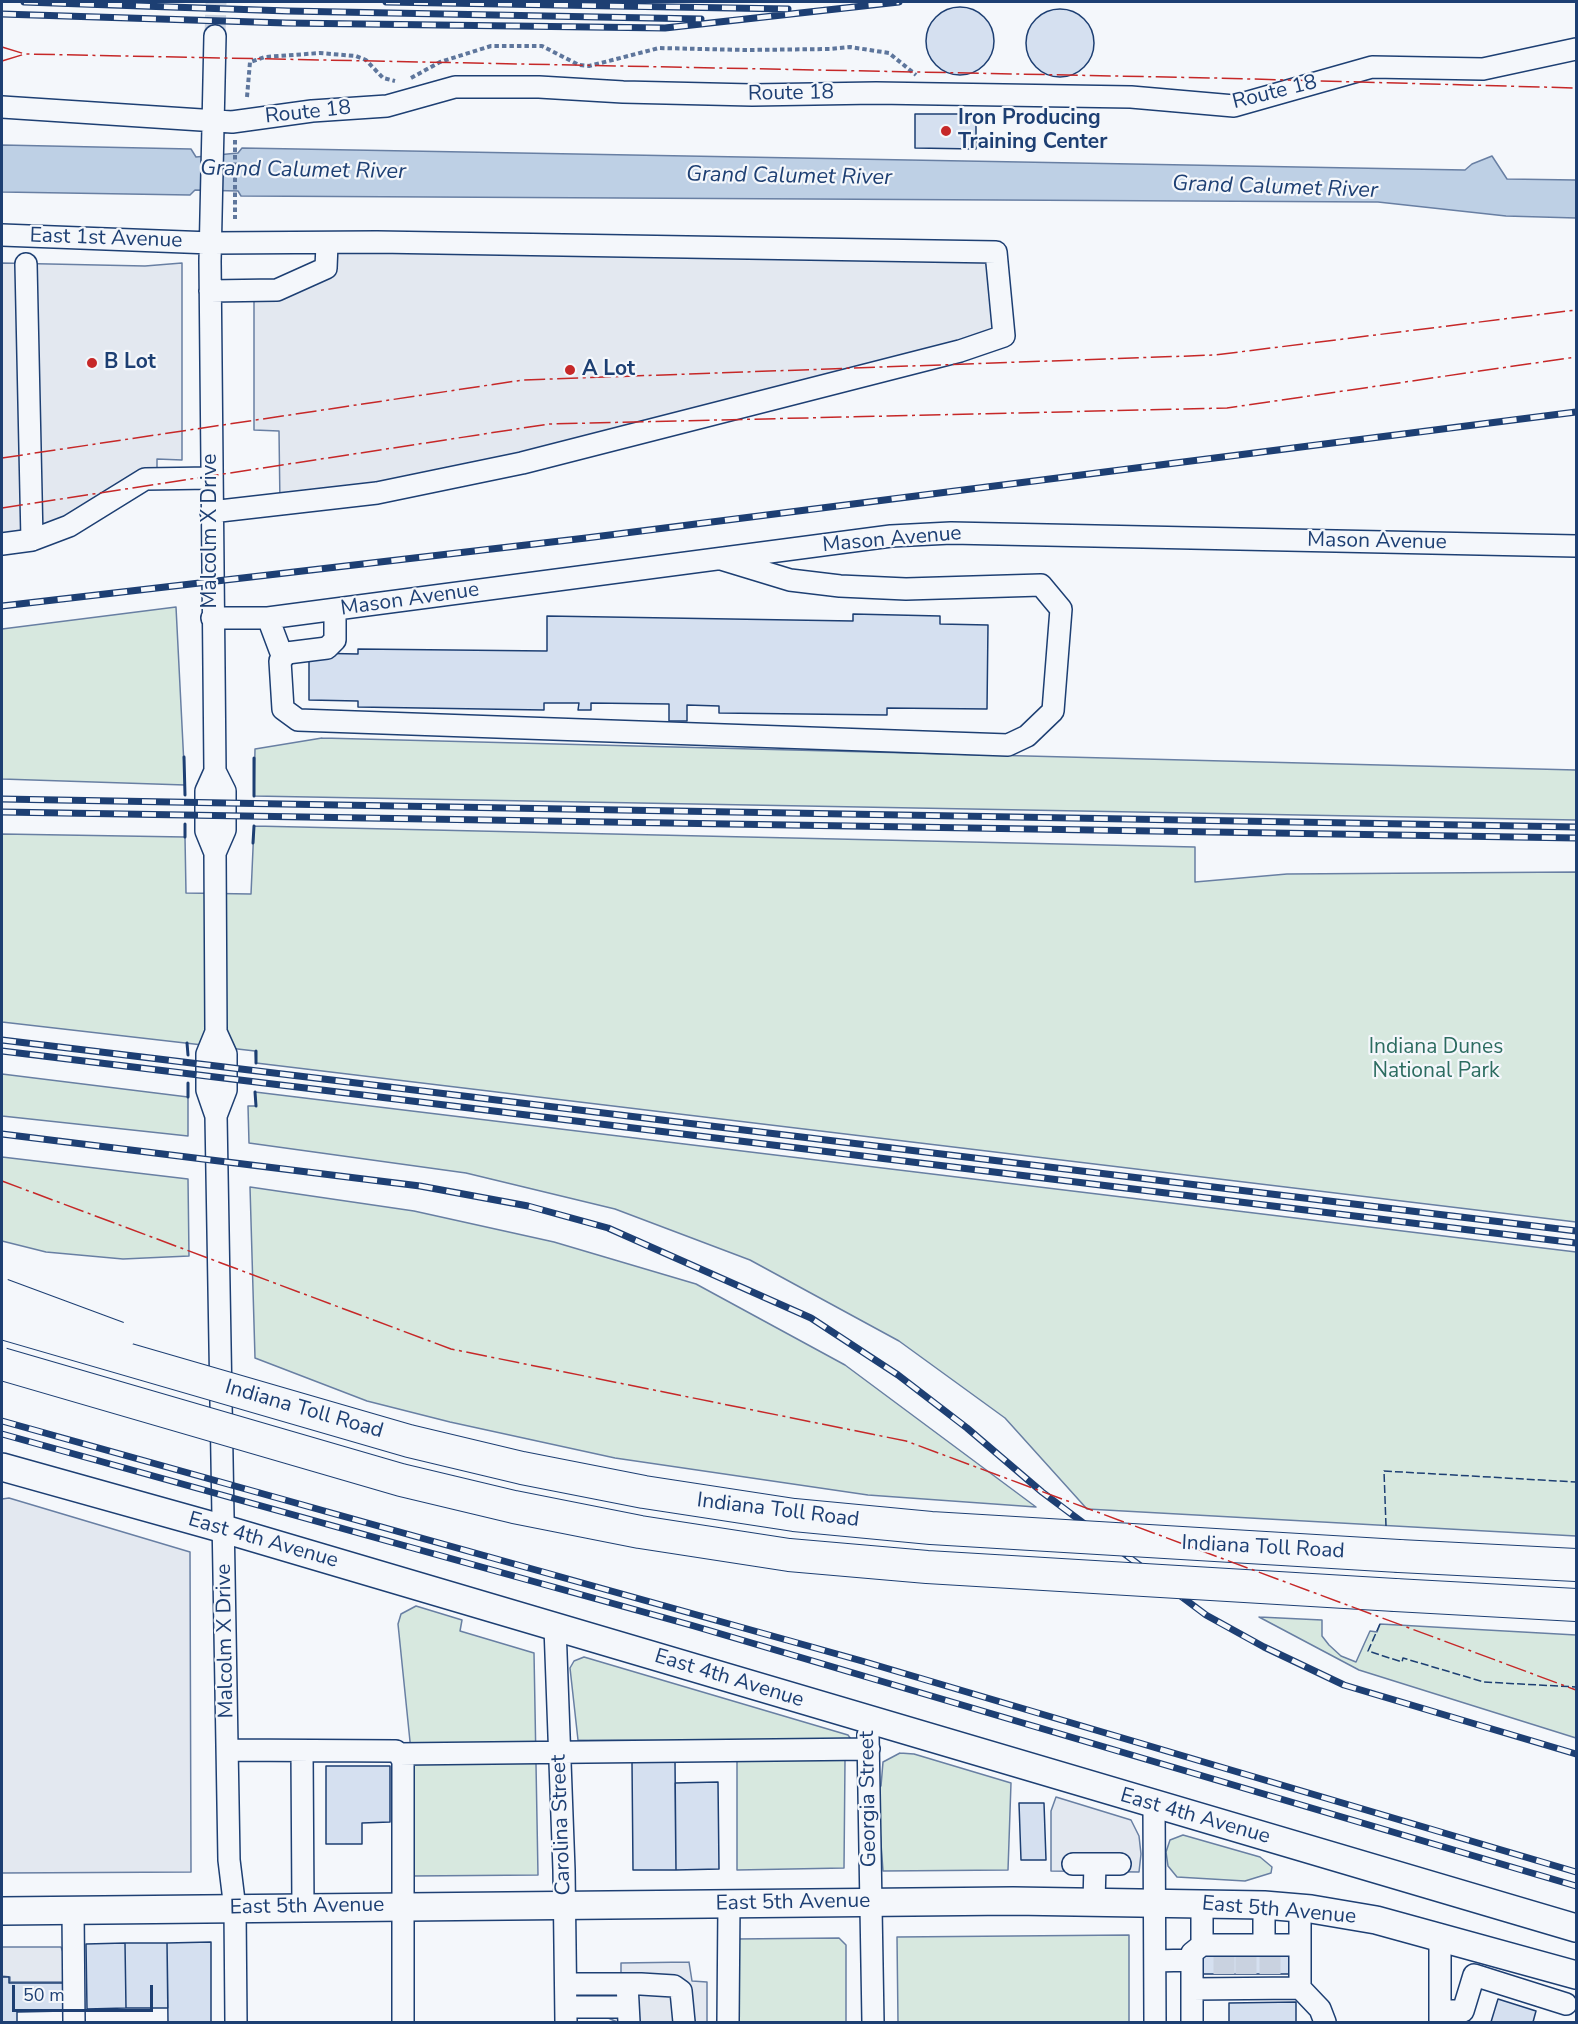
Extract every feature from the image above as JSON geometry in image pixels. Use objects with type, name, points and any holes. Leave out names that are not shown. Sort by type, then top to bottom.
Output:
[{"type":"highway","points":[[2,1295],[96,1329],[263,1399]]},
{"type":"highway","name":"Indiana Toll Road","points":[[2,1323],[409,1441],[522,1468],[644,1492],[794,1515],[931,1528],[1576,1565]]},
{"type":"highway","name":"Indiana Toll Road","points":[[2,1364],[401,1480],[513,1507],[640,1532],[789,1555],[1058,1576],[1576,1605]]},
{"type":"highway","points":[[2,1387],[55,1401],[265,1442]]},
{"type":"main road","name":"East 4th Avenue","points":[[2,1467],[224,1529],[1576,1928]]},
{"type":"main road","name":"East 5th Avenue","points":[[2,1911],[870,1902],[1263,1905],[1300,1908],[1376,1920],[1576,1975]]},
{"type":"street","name":"Malcolm X Drive","points":[[215,36],[210,291],[212,618],[215,771],[225,790],[225,830],[215,853],[216,1032],[226,1054],[226,1090],[216,1116],[229,1860],[235,1909],[236,2022]]},
{"type":"street","name":"Route 18","points":[[2,107],[183,117],[213,122],[387,106],[454,87],[539,87],[623,92],[752,95],[876,93],[1131,97],[1234,106],[1372,67],[1483,69],[1576,49]]},
{"type":"street","name":"East 1st Avenue","points":[[2,235],[211,243],[996,252],[1004,336],[960,351],[522,463],[382,492],[211,512]]},
{"type":"street","points":[[210,291],[277,290],[326,267],[327,244]]},
{"type":"street","points":[[26,264],[32,540]]},
{"type":"street","points":[[2,544],[32,540],[69,526],[145,479],[211,478]]},
{"type":"street","name":"Mason Avenue","points":[[212,618],[268,618],[891,536],[951,533],[1576,546]]},
{"type":"street","points":[[334,610],[334,640],[327,648],[287,653],[280,662],[283,709],[298,720],[1008,745],[1027,736],[1053,711],[1061,609],[1041,585],[906,590],[840,586],[790,580],[720,559]]},
{"type":"street","points":[[268,618],[283,658]]},
{"type":"street","name":"Carolina Street","points":[[555,1627],[565,1904],[566,2015]]},
{"type":"street","name":"Georgia Street","points":[[868,1720],[873,2022]]},
{"type":"street","points":[[399,1754],[869,1749]]},
{"type":"street","points":[[228,1750],[396,1751],[399,1754],[403,1761],[403,2022]]},
{"type":"street","points":[[302,1750],[303,1908]]},
{"type":"street","points":[[1154,1805],[1155,2022]]},
{"type":"street","points":[[1072,1864],[1120,1864]]},
{"type":"street","points":[[1094,1902],[1095,1864]]},
{"type":"street","points":[[728,2022],[729,1904]]},
{"type":"street","points":[[1192,2022],[1192,1989],[1202,1904]]},
{"type":"street","points":[[1259,1963],[1263,1905]]},
{"type":"street","points":[[1300,1908],[1300,1988]]},
{"type":"street","points":[[73,1910],[74,2022]]},
{"type":"street","points":[[1440,1936],[1440,2017],[1463,2011],[1474,1976],[1566,2004]]},
{"type":"street","points":[[1155,1961],[1197,1953],[1224,1966],[1259,1963],[1300,1945]]},
{"type":"street","points":[[1488,1980],[1496,1952]]},
{"type":"street","points":[[1192,1989],[1224,1966],[1259,1963],[1300,1988],[1320,2009],[1326,2022]]},
{"type":"street","points":[[1538,1995],[1546,1966]]},
{"type":"street","points":[[566,1984],[662,1984],[681,1990],[684,2022]]},
{"type":"street","points":[[566,2015],[628,2015],[627,1984]]},
{"type":"path","points":[[247,97],[250,62],[265,57],[320,53],[357,56],[366,60],[383,78],[393,82],[411,78],[440,62],[491,46],[542,46],[579,65],[589,66],[659,48],[830,50],[850,47],[889,53],[920,80]]},
{"type":"path","points":[[235,133],[235,219]]},
{"type":"green space","points":[[176,607],[185,785],[2,779],[2,629]]},
{"type":"green space","points":[[322,738],[1576,770],[1576,820],[254,796],[255,749]]},
{"type":"green space","name":"Indiana Dunes National Park","points":[[254,826],[1195,847],[1195,882],[1287,874],[1576,872],[1576,1222],[256,1063],[255,1051],[2,1022],[2,834],[185,837],[186,893],[251,894]]},
{"type":"green space","points":[[2,1074],[188,1097],[188,1136],[2,1116]]},
{"type":"green space","points":[[255,1092],[1576,1252],[1576,1536],[1087,1509],[1005,1418],[899,1341],[750,1260],[615,1209],[466,1173],[249,1143],[248,1106],[256,1106]]},
{"type":"green space","points":[[2,1157],[188,1179],[189,1256],[123,1259],[46,1252],[2,1241]]},
{"type":"green space","points":[[250,1187],[414,1211],[554,1242],[696,1284],[845,1365],[1036,1507],[868,1495],[615,1458],[450,1422],[367,1401],[255,1358]]},
{"type":"green space","points":[[416,1606],[462,1620],[460,1631],[534,1653],[538,1875],[412,1876],[412,1761],[398,1624],[401,1614]]},
{"type":"green space","points":[[1259,1617],[1322,1620],[1322,1636],[1329,1645],[1341,1656],[1356,1662],[1370,1631],[1377,1632],[1380,1624],[1576,1635],[1576,1738],[1359,1670]]},
{"type":"green space","points":[[584,1657],[848,1735],[853,1742],[845,1761],[844,1868],[737,1870],[737,1741],[578,1740],[570,1668],[574,1661]]},
{"type":"green space","points":[[900,1753],[914,1754],[1011,1783],[1008,1870],[883,1871],[877,1789],[881,1786],[883,1762]]},
{"type":"green space","points":[[1183,1835],[1260,1857],[1272,1867],[1271,1873],[1245,1881],[1177,1877],[1168,1866],[1166,1852],[1170,1840]]},
{"type":"green space","points":[[1129,1935],[1129,2022],[898,2022],[897,1937]]},
{"type":"green space","points":[[839,1938],[846,1945],[846,2022],[732,2022],[735,1939]]},
{"type":"shaded area","name":"A Lot","points":[[330,244],[996,252],[1004,336],[713,414],[280,505],[279,431],[254,430],[254,290],[326,268]]},
{"type":"shaded area","name":"B Lot","points":[[2,263],[145,266],[182,263],[182,460],[157,459],[157,479],[69,526],[2,544]]},
{"type":"shaded area","points":[[9,1498],[190,1552],[191,1872],[2,1873],[2,1499]]},
{"type":"shaded area","points":[[1056,1797],[1131,1820],[1139,1836],[1141,1854],[1139,1872],[1051,1871],[1051,1811]]},
{"type":"shaded area","points":[[2,1947],[61,1947],[66,1960],[66,1982],[10,1982],[10,1977],[2,1976]]},
{"type":"shaded area","points":[[689,1962],[692,1981],[707,1982],[707,2022],[617,2022],[606,2017],[590,2017],[590,1981],[621,1977],[621,1963]]},
{"type":"water","name":"Grand Calumet River","points":[[2,145],[191,149],[196,157],[238,153],[242,148],[1465,170],[1472,164],[1492,156],[1507,179],[1576,180],[1576,218],[1506,216],[1378,202],[241,196],[238,191],[195,190],[190,195],[2,192]]},
{"type":"building","points":[[953,7],[967,7],[979,12],[989,22],[994,41],[989,60],[979,70],[967,75],[953,75],[941,70],[931,60],[926,48],[926,34],[931,22],[941,12]]},
{"type":"building","points":[[1053,9],[1067,9],[1079,14],[1089,24],[1094,43],[1089,62],[1079,72],[1067,77],[1053,77],[1041,72],[1031,62],[1026,50],[1026,36],[1031,24],[1041,14]]},
{"type":"building","name":"Iron Producing Training Center","points":[[915,114],[976,114],[976,149],[915,148]]},
{"type":"building","points":[[853,614],[940,616],[940,624],[988,625],[987,709],[887,708],[887,715],[719,713],[719,706],[687,705],[687,721],[669,721],[669,704],[591,703],[591,710],[578,710],[579,703],[544,703],[544,710],[358,707],[358,701],[309,700],[309,653],[358,654],[358,649],[547,651],[547,616],[853,621]]},
{"type":"building","points":[[675,1761],[676,1870],[633,1870],[632,1762]]},
{"type":"building","points":[[326,1766],[390,1766],[390,1822],[362,1823],[362,1844],[326,1844]]},
{"type":"building","points":[[718,1782],[719,1869],[676,1870],[675,1783]]},
{"type":"building","points":[[1019,1803],[1044,1803],[1046,1860],[1021,1860]]},
{"type":"building","points":[[211,1942],[211,2022],[168,2022],[167,1943]]},
{"type":"building","points":[[125,1943],[126,2008],[87,2009],[86,1944]]},
{"type":"building","points":[[125,1943],[167,1943],[168,2008],[126,2008]]},
{"type":"building","points":[[1201,1955],[1289,1955],[1289,1974],[1201,1974]]},
{"type":"building","points":[[2,1977],[9,1977],[9,1983],[64,1983],[65,2011],[17,2012],[17,2022],[2,2022]]},
{"type":"building","points":[[1498,1999],[1536,2011],[1533,2022],[1491,2022]]},
{"type":"building","points":[[1296,2002],[1296,2022],[1229,2022],[1229,2003]]},
{"type":"tunnel","points":[[215,36],[216,2]]},
{"type":"tunnel","points":[[1224,1955],[1224,1974]]},
{"type":"tunnel","points":[[1246,1955],[1246,1974]]},
{"type":"tunnel","points":[[1270,1955],[1270,1974]]},
{"type":"railway","points":[[24,2],[288,11],[701,19]]},
{"type":"railway","points":[[386,2],[788,9]]},
{"type":"railway","points":[[2,14],[286,23],[665,28],[899,2]]},
{"type":"railway","points":[[2,606],[586,538],[1576,412]]},
{"type":"railway","points":[[2,799],[1576,827]]},
{"type":"railway","points":[[2,812],[1576,838]]},
{"type":"railway","points":[[2,1040],[1576,1231]]},
{"type":"railway","points":[[2,1051],[1576,1243]]},
{"type":"railway","points":[[2,1134],[420,1186],[528,1206],[608,1228],[811,1318],[898,1375],[967,1428],[1042,1492],[1206,1615],[1264,1647],[1344,1685],[1576,1754]]},
{"type":"railway","points":[[2,1421],[862,1661],[1576,1872]]},
{"type":"railway","points":[[2,1434],[694,1626],[1576,1886]]},
{"type":"fence","points":[[1386,1526],[1384,1471],[1576,1482]]},
{"type":"fence","points":[[1380,1624],[1368,1651],[1402,1662],[1403,1658],[1484,1682],[1576,1687]]},
{"type":"wall","points":[[184,757],[185,795]]},
{"type":"wall","points":[[254,758],[254,796]]},
{"type":"wall","points":[[185,824],[185,837]]},
{"type":"wall","points":[[253,843],[254,826]]},
{"type":"wall","points":[[187,1043],[188,1055]]},
{"type":"wall","points":[[256,1051],[256,1063]]},
{"type":"wall","points":[[188,1083],[188,1097]]},
{"type":"wall","points":[[255,1092],[256,1106]]},
{"type":"power","points":[[2,47],[25,54],[1215,78],[1576,88]]},
{"type":"power","points":[[2,61],[25,54]]},
{"type":"power","points":[[2,458],[523,380],[1215,355],[1576,310]]},
{"type":"power","points":[[2,508],[549,424],[1227,408],[1576,357]]},
{"type":"power","points":[[2,1181],[451,1349],[906,1441],[1576,1690]]},
{"type":"place","name":"Iron Producing Training Center","points":[[946,131]]},
{"type":"place","name":"B Lot","points":[[92,363]]},
{"type":"place","name":"A Lot","points":[[570,370]]}]
